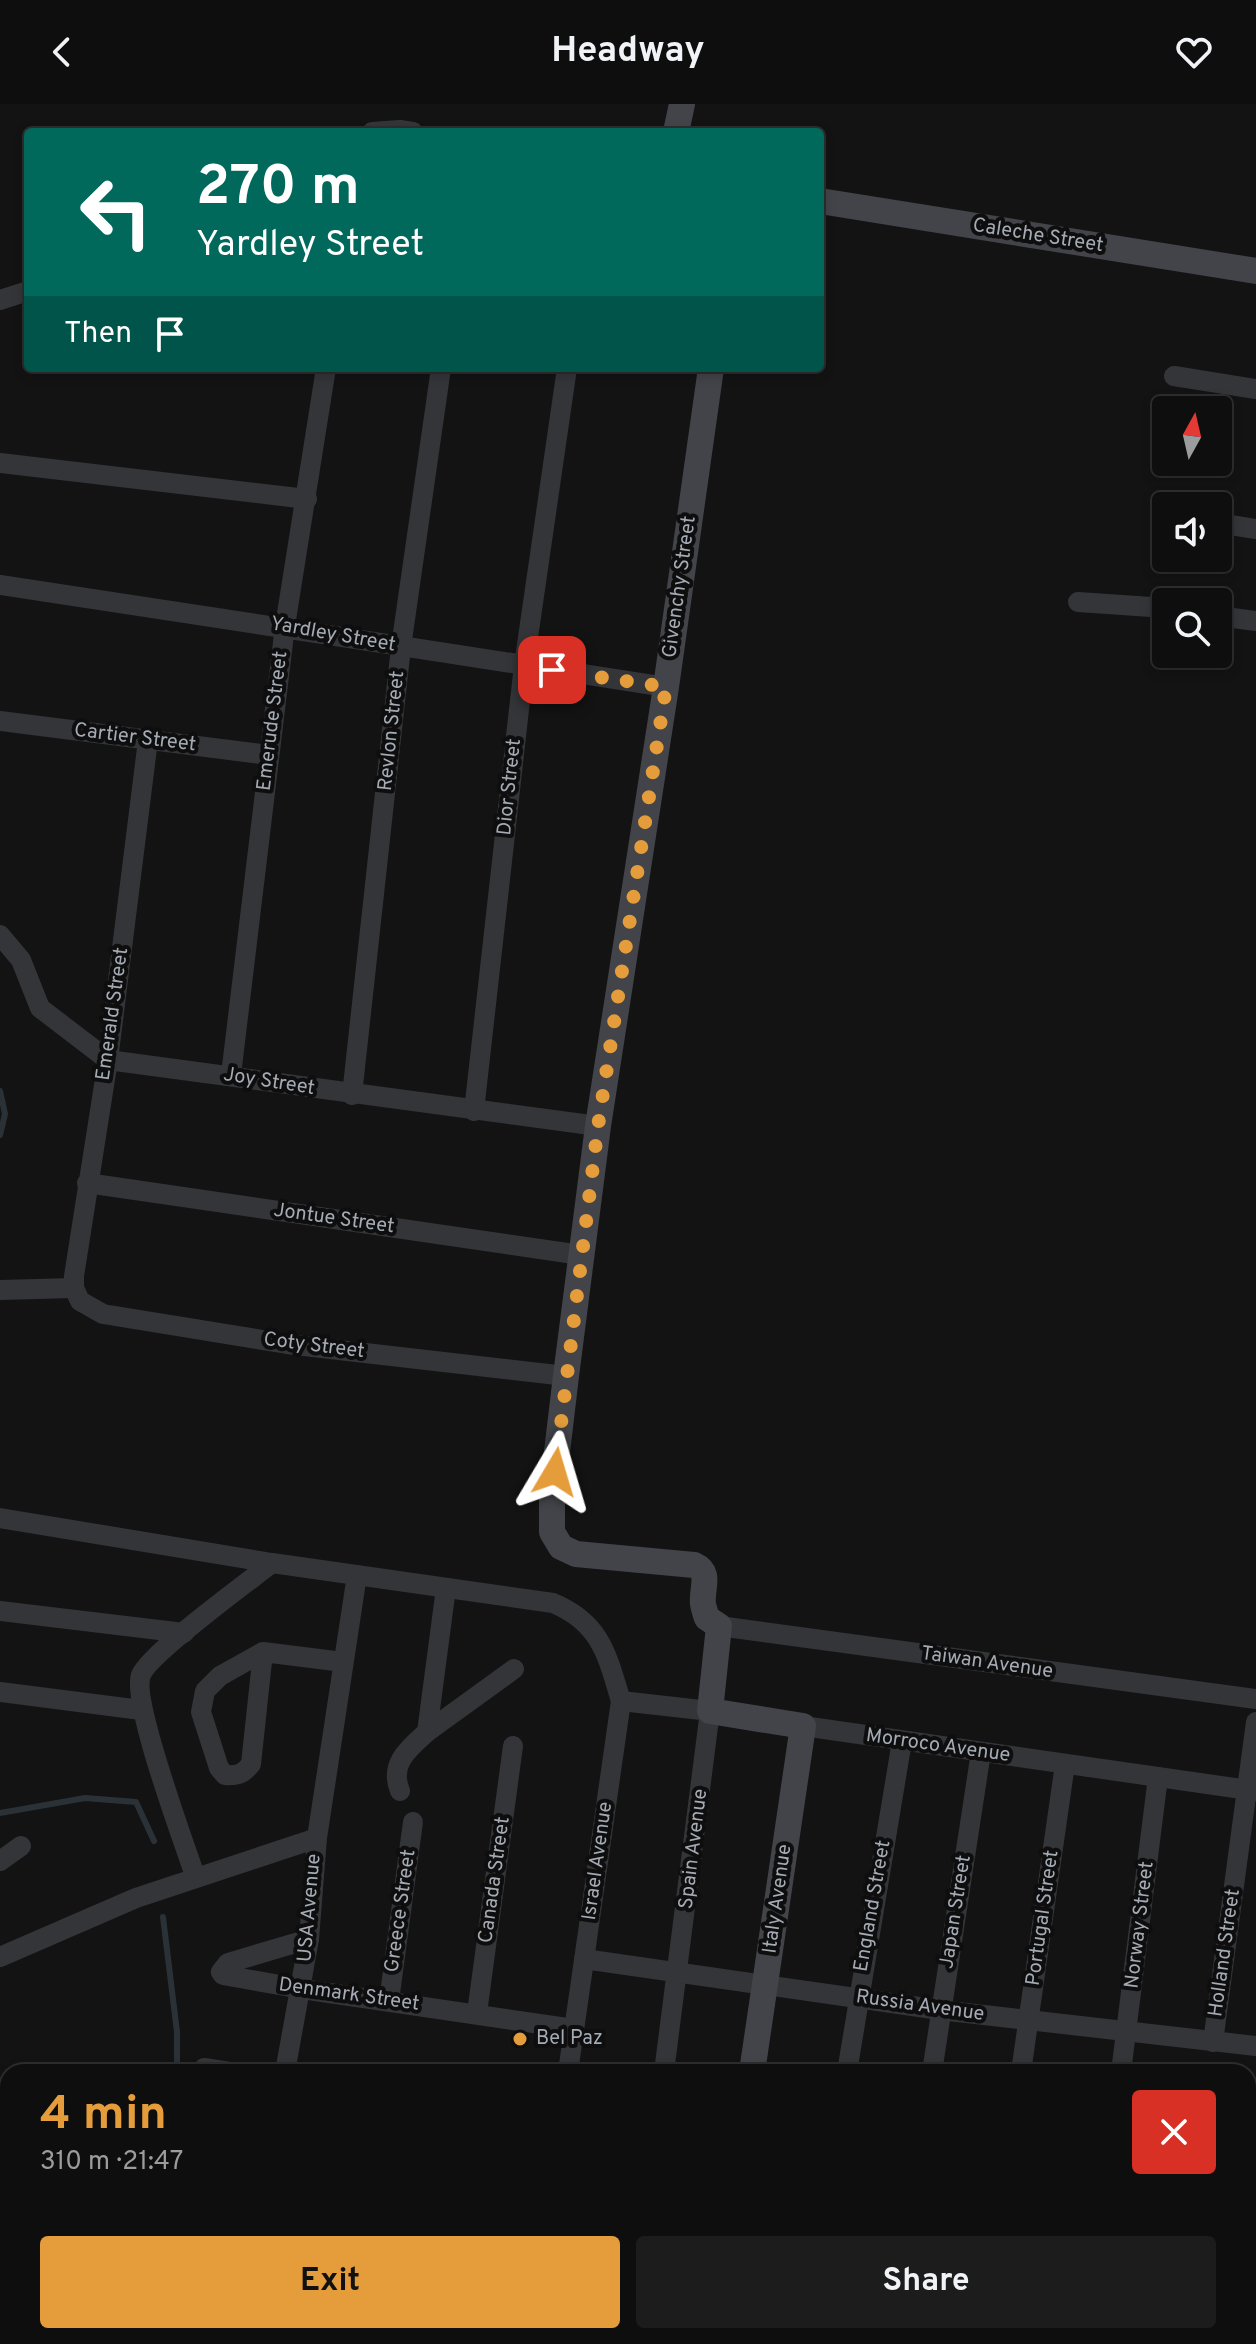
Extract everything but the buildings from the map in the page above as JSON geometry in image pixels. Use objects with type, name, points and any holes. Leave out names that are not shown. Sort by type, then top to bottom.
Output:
[{"type":"street","points":[[677,128],[682,104]]},
{"type":"street","name":"Caleche Street","points":[[824,202],[1256,271]]},
{"type":"street","points":[[0,300],[24,292]]},
{"type":"street","name":"Emerude Street","points":[[231,1075],[285,626],[325,372]]},
{"type":"street","name":"Revlon Street","points":[[352,1095],[401,647],[440,372]]},
{"type":"street","name":"Dior Street","points":[[474,1111],[524,665],[566,372]]},
{"type":"street","name":"Givenchy Street","points":[[710,372],[666,687],[598,1126],[552,1494],[552,1532],[561,1547],[576,1554],[682,1563],[702,1568],[705,1575],[703,1604],[707,1618],[719,1626]]},
{"type":"street","points":[[1174,376],[1256,389]]},
{"type":"street","points":[[0,463],[307,499]]},
{"type":"street","points":[[1232,525],[1256,529]]},
{"type":"street","name":"Yardley Street","points":[[0,585],[285,626],[666,687]]},
{"type":"street","points":[[1078,602],[1152,607]]},
{"type":"street","points":[[1232,618],[1256,621]]},
{"type":"street","name":"Cartier Street","points":[[0,721],[269,755]]},
{"type":"street","name":"Emerald Street","points":[[74,1288],[87,1183],[108,1060],[148,740]]},
{"type":"street","points":[[0,935],[21,960],[40,1008],[108,1060]]},
{"type":"street","name":"Joy Street","points":[[108,1060],[598,1126]]},
{"type":"street","name":"Jontue Street","points":[[87,1183],[581,1255]]},
{"type":"street","points":[[0,1290],[74,1288]]},
{"type":"street","name":"Coty Street","points":[[74,1288],[80,1301],[103,1314],[287,1344],[566,1376]]},
{"type":"street","points":[[0,1518],[446,1588],[427,1732]]},
{"type":"street","points":[[188,1879],[141,1710],[140,1678],[145,1667],[184,1633],[272,1563]]},
{"type":"street","name":"USA Avenue","points":[[287,2064],[302,1989],[317,1838],[357,1575]]},
{"type":"street","name":"Israel Avenue","points":[[446,1588],[553,1603],[575,1612],[592,1629],[606,1651],[621,1701],[569,2064]]},
{"type":"street","points":[[0,1611],[184,1633]]},
{"type":"street","name":"Taiwan Avenue","points":[[719,1626],[1256,1699]]},
{"type":"street","name":"Spain Avenue","points":[[665,2064],[679,1972],[719,1626]]},
{"type":"street","points":[[263,1652],[251,1764],[244,1773],[225,1775],[219,1768],[205,1729],[201,1701],[205,1691],[220,1676],[263,1652],[343,1662]]},
{"type":"street","points":[[400,1791],[396,1775],[406,1751],[427,1732],[514,1669]]},
{"type":"street","points":[[0,1692],[141,1710]]},
{"type":"street","name":"Morroco Avenue","points":[[621,1701],[710,1711],[1251,1790]]},
{"type":"street","name":"Holland Street","points":[[1213,2042],[1251,1790],[1256,1722]]},
{"type":"street","name":"Italy Avenue","points":[[753,2064],[803,1726]]},
{"type":"street","name":"England Street","points":[[848,2064],[902,1741]]},
{"type":"street","name":"Canada Street","points":[[477,2013],[513,1746]]},
{"type":"street","name":"Japan Street","points":[[933,2064],[981,1752]]},
{"type":"street","name":"Portugal Street","points":[[1022,2064],[1065,1764]]},
{"type":"street","name":"Norway Street","points":[[1122,2064],[1158,1777]]},
{"type":"street","name":"Greece Street","points":[[389,2001],[413,1822]]},
{"type":"street","points":[[0,1957],[136,1898],[317,1838]]},
{"type":"street","points":[[0,1861],[21,1846]]},
{"type":"street","name":"Denmark Street","points":[[309,1939],[228,1963],[221,1972],[223,1975],[302,1989],[574,2029]]},
{"type":"street","name":"Russia Avenue","points":[[584,1959],[940,2010],[1256,2046]]},
{"type":"waterway","points":[[0,1091],[5,1114],[0,1135]]},
{"type":"waterway","points":[[0,1813],[85,1798],[136,1802],[154,1841]]},
{"type":"waterway","points":[[163,1917],[177,2032],[177,2064]]},
{"type":"place","name":"Bel Paz","points":[[520,2039]]},
{"type":"route","points":[[552,670],[666,687],[598,1126],[555,1472]]}]
